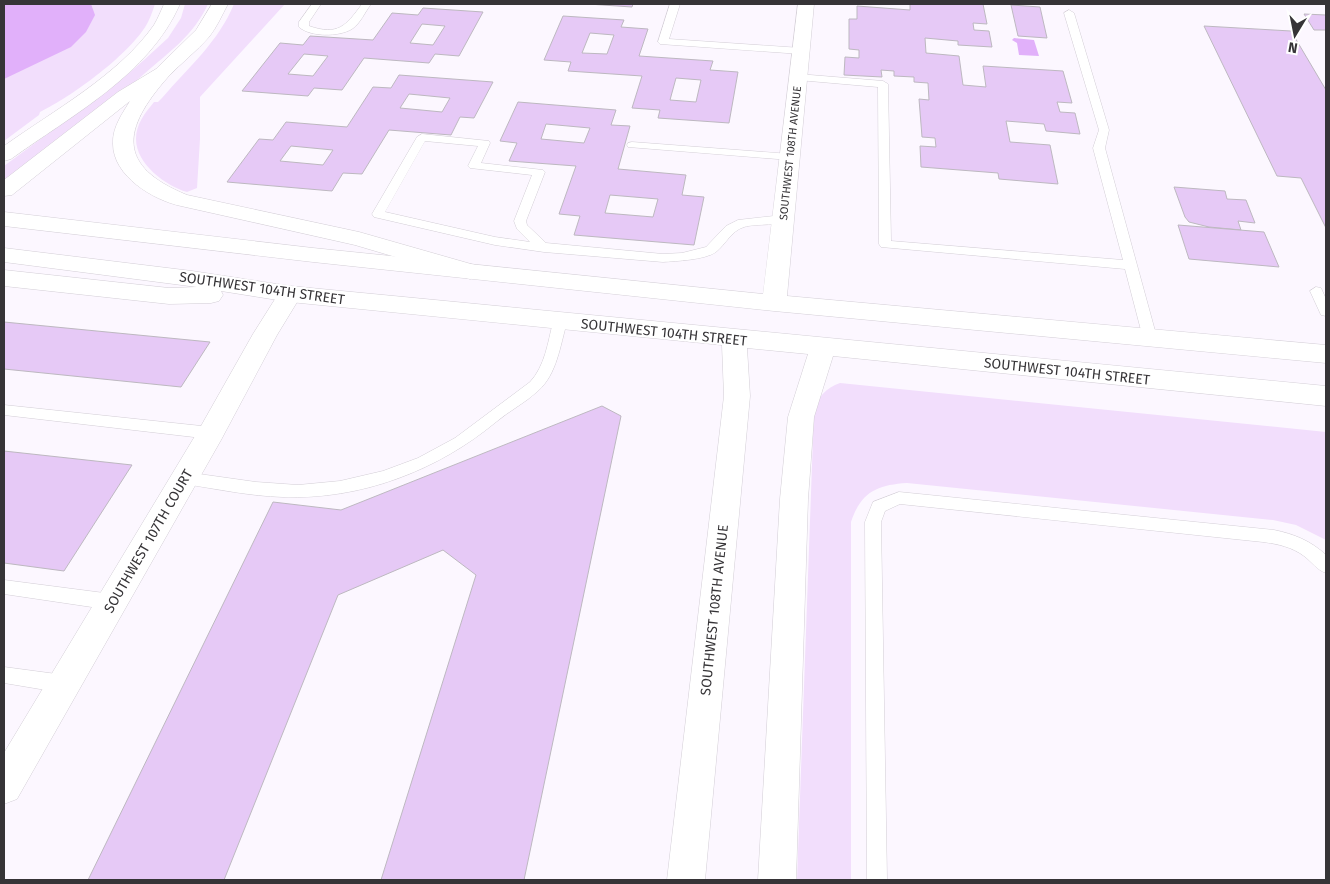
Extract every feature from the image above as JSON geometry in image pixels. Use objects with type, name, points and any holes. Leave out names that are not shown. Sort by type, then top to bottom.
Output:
[{"type":"main road","points":[[4,154],[122,69],[157,34],[166,20],[172,4]]},
{"type":"main road","points":[[220,4],[203,33],[162,73],[130,118],[124,131],[123,149],[132,167],[144,181],[154,188],[181,200],[360,239],[470,271]]},
{"type":"main road","name":"SOUTHWEST 108TH AVENUE","points":[[774,303],[806,4]]},
{"type":"main road","points":[[4,190],[125,96],[162,73]]},
{"type":"main road","points":[[4,219],[313,255],[774,303],[1326,354]]},
{"type":"main road","name":"SOUTHWEST 104TH STREET","points":[[4,255],[192,278],[290,294],[1326,396]]},
{"type":"main road","points":[[4,278],[169,296],[290,294]]},
{"type":"main road","name":"SOUTHWEST 107TH COURT","points":[[4,786],[185,478],[265,334],[290,294]]},
{"type":"main road","name":"SOUTHWEST 108TH AVENUE","points":[[686,880],[736,396],[734,339]]},
{"type":"main road","points":[[777,880],[799,435],[805,401],[823,347]]},
{"type":"lane","points":[[316,4],[304,22],[304,26],[332,31],[351,26],[366,4]]},
{"type":"lane","points":[[675,4],[663,42],[801,51]]},
{"type":"lane","points":[[1069,13],[1104,130],[1099,148],[1150,338]]},
{"type":"lane","points":[[798,77],[883,84],[885,244],[1131,265]]},
{"type":"lane","points":[[544,248],[521,226],[520,221],[539,172],[474,166],[485,143],[422,137],[378,214],[495,241],[544,248],[651,258],[682,257],[710,250],[730,229],[742,223],[783,219]]},
{"type":"lane","points":[[632,145],[790,157]]},
{"type":"lane","points":[[1316,290],[1326,312]]},
{"type":"lane","points":[[185,478],[276,490],[298,491],[358,482],[421,465],[460,442],[505,407],[526,394],[543,375],[560,322]]},
{"type":"lane","points":[[4,410],[211,433]]},
{"type":"lane","points":[[877,880],[873,522],[879,507],[899,498],[1264,534],[1288,539],[1312,550],[1326,566]]},
{"type":"lane","points":[[4,587],[112,602]]},
{"type":"lane","points":[[4,675],[64,684]]},
{"type":"shaded area","points":[[4,4],[155,4],[148,22],[140,34],[115,60],[84,85],[40,112],[39,115],[4,141]]},
{"type":"shaded area","points":[[4,4],[91,4],[95,15],[86,32],[71,47],[4,79]]},
{"type":"shaded area","points":[[185,4],[208,4],[196,25],[180,42],[111,102],[4,180],[4,166],[122,79],[168,38],[181,18]]},
{"type":"shaded area","points":[[234,4],[285,4],[200,97],[197,188],[187,192],[170,185],[154,173],[141,157],[137,148],[136,134],[144,115],[154,102],[158,102],[162,98],[211,42],[228,17]]},
{"type":"shaded area","points":[[1014,38],[1034,40],[1039,56],[1019,55],[1017,43],[1012,40]]},
{"type":"shaded area","points":[[840,383],[1326,432],[1326,540],[1296,525],[1273,520],[907,483],[879,488],[871,492],[860,504],[851,522],[851,880],[797,880],[814,410],[823,394]]},
{"type":"building","points":[[588,4],[633,4],[632,7]]},
{"type":"building","points":[[910,4],[983,4],[987,24],[973,23],[974,30],[989,31],[992,47],[958,45],[958,41],[925,38],[926,53],[959,56],[963,85],[986,87],[983,66],[1063,71],[1072,103],[1057,102],[1060,112],[1075,113],[1080,134],[1046,131],[1044,124],[1006,121],[1010,142],[1050,145],[1058,184],[999,179],[998,173],[921,167],[920,146],[936,147],[935,138],[922,137],[919,99],[929,100],[928,83],[914,82],[914,77],[894,76],[894,71],[881,70],[882,77],[844,75],[845,57],[859,58],[859,50],[849,49],[849,19],[857,19],[857,6],[910,10]]},
{"type":"building","points":[[1011,5],[1040,7],[1047,38],[1018,36]]},
{"type":"building","points":[[423,8],[483,12],[459,56],[435,54],[429,63],[364,58],[342,90],[314,88],[308,96],[242,91],[280,43],[303,45],[310,36],[373,40],[392,13],[418,15]],"holes":[[[422,24],[445,26],[433,45],[410,43]],[[304,54],[328,56],[313,76],[288,74]]]},
{"type":"building","points":[[1304,14],[1326,15],[1326,30],[1314,30]]},
{"type":"building","points":[[563,16],[624,20],[621,27],[648,29],[639,56],[713,61],[710,70],[738,72],[729,123],[658,118],[660,110],[632,108],[642,76],[568,71],[571,62],[544,60]],"holes":[[[590,33],[614,35],[607,54],[582,53]],[[676,78],[701,80],[696,102],[670,100]]]},
{"type":"building","points":[[1204,26],[1291,31],[1326,90],[1326,228],[1301,178],[1277,176]]},
{"type":"building","points":[[399,75],[493,82],[474,118],[460,117],[451,135],[389,130],[362,174],[343,173],[332,191],[227,182],[259,139],[273,140],[286,122],[347,127],[373,87],[391,88]],"holes":[[[409,94],[450,98],[442,112],[400,108]],[[291,146],[333,150],[323,165],[280,161]]]},
{"type":"building","points":[[518,102],[616,110],[611,125],[630,126],[618,169],[686,175],[682,195],[704,197],[694,245],[574,235],[580,216],[559,214],[576,166],[509,161],[517,143],[500,141]],"holes":[[[546,124],[590,128],[584,143],[541,139]],[[610,195],[658,199],[653,217],[605,213]]]},
{"type":"building","points":[[1174,187],[1225,191],[1227,199],[1246,200],[1255,223],[1238,221],[1241,230],[1209,227],[1189,222],[1185,217]]},
{"type":"building","points":[[1178,225],[1264,232],[1279,267],[1189,259]]},
{"type":"building","points":[[4,322],[210,342],[181,387],[4,369]]},
{"type":"building","points":[[602,406],[621,416],[524,880],[381,880],[476,575],[443,550],[338,595],[224,880],[88,880],[273,502],[341,510]]},
{"type":"building","points":[[4,451],[132,465],[64,571],[4,563]]}]
